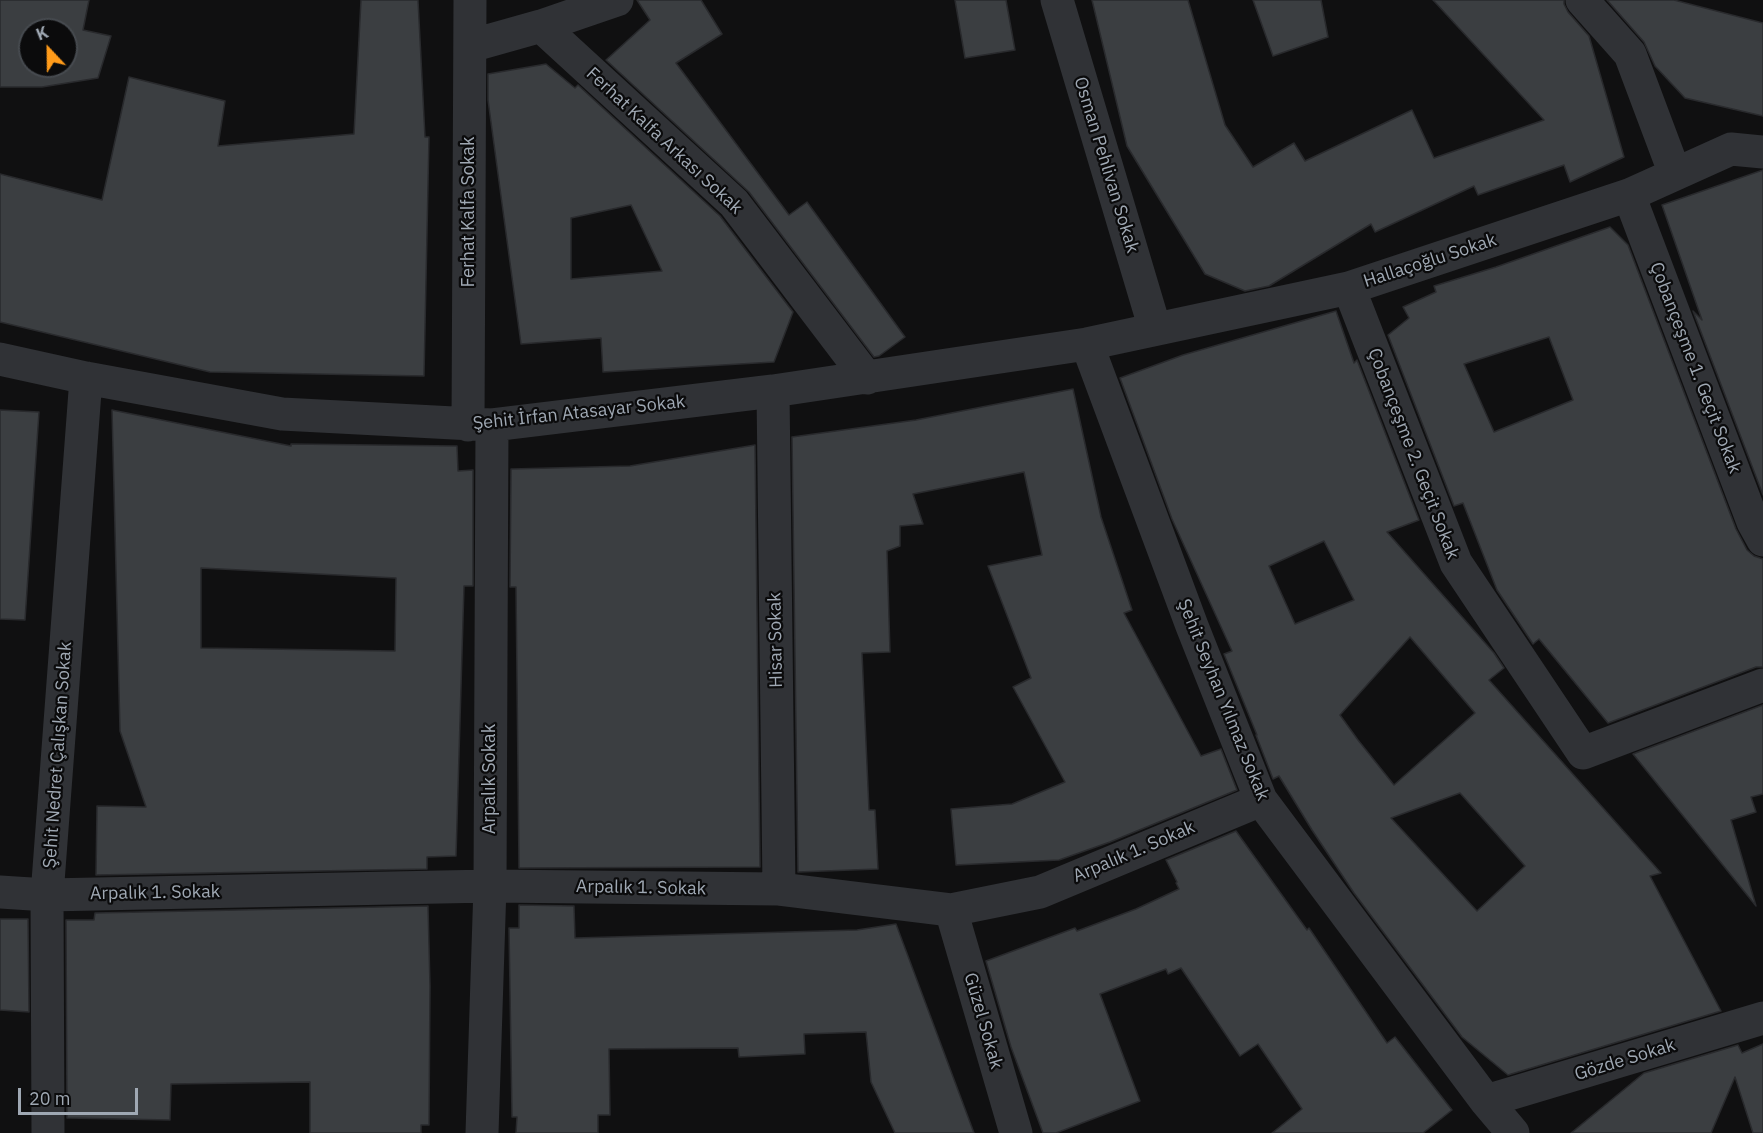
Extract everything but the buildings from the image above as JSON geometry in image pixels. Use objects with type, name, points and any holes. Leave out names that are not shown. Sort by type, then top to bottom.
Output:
[{"type":"street","name":"Ferhat Kalfa Sokak","points":[[470,0],[480,425]]},
{"type":"street","points":[[470,46],[541,26],[617,0]]},
{"type":"street","name":"Osman Pehlivan Sokak","points":[[1057,0],[1155,329]]},
{"type":"street","points":[[1582,0],[1630,54],[1675,174]]},
{"type":"street","name":"Ferhat Kalfa Arkası Sokak","points":[[541,26],[734,203],[867,378]]},
{"type":"street","name":"Hallaçoğlu Sokak","points":[[1087,344],[1348,288],[1629,195],[1731,149],[1763,152]]},
{"type":"street","name":"Çobançeşme 1. Geçit Sokak","points":[[1629,195],[1753,522],[1763,540]]},
{"type":"street","name":"Çobançeşme 2. Geçit Sokak","points":[[1348,288],[1456,563],[1583,753],[1763,685]]},
{"type":"street","name":"Şehit İrfan Atasayar Sokak","points":[[0,359],[86,378],[282,414],[480,425],[773,391],[1087,344]]},
{"type":"street","name":"Şehit Seyhan Yılmaz Sokak","points":[[1087,344],[1192,626],[1261,800],[1486,1101],[1513,1133]]},
{"type":"street","name":"Şehit Nedret Çalışkan Sokak","points":[[48,1133],[48,896],[86,378]]},
{"type":"street","name":"Hisar Sokak","points":[[773,391],[779,889]]},
{"type":"street","name":"Arpalık Sokak","points":[[480,425],[490,886],[482,1133]]},
{"type":"street","name":"Arpalık 1. Sokak","points":[[0,892],[48,896],[490,886],[779,889],[951,910],[1040,892],[1261,800]]},
{"type":"street","name":"Güzel Sokak","points":[[951,910],[1016,1133]]},
{"type":"street","name":"Gözde Sokak","points":[[1486,1101],[1763,1018]]}]
